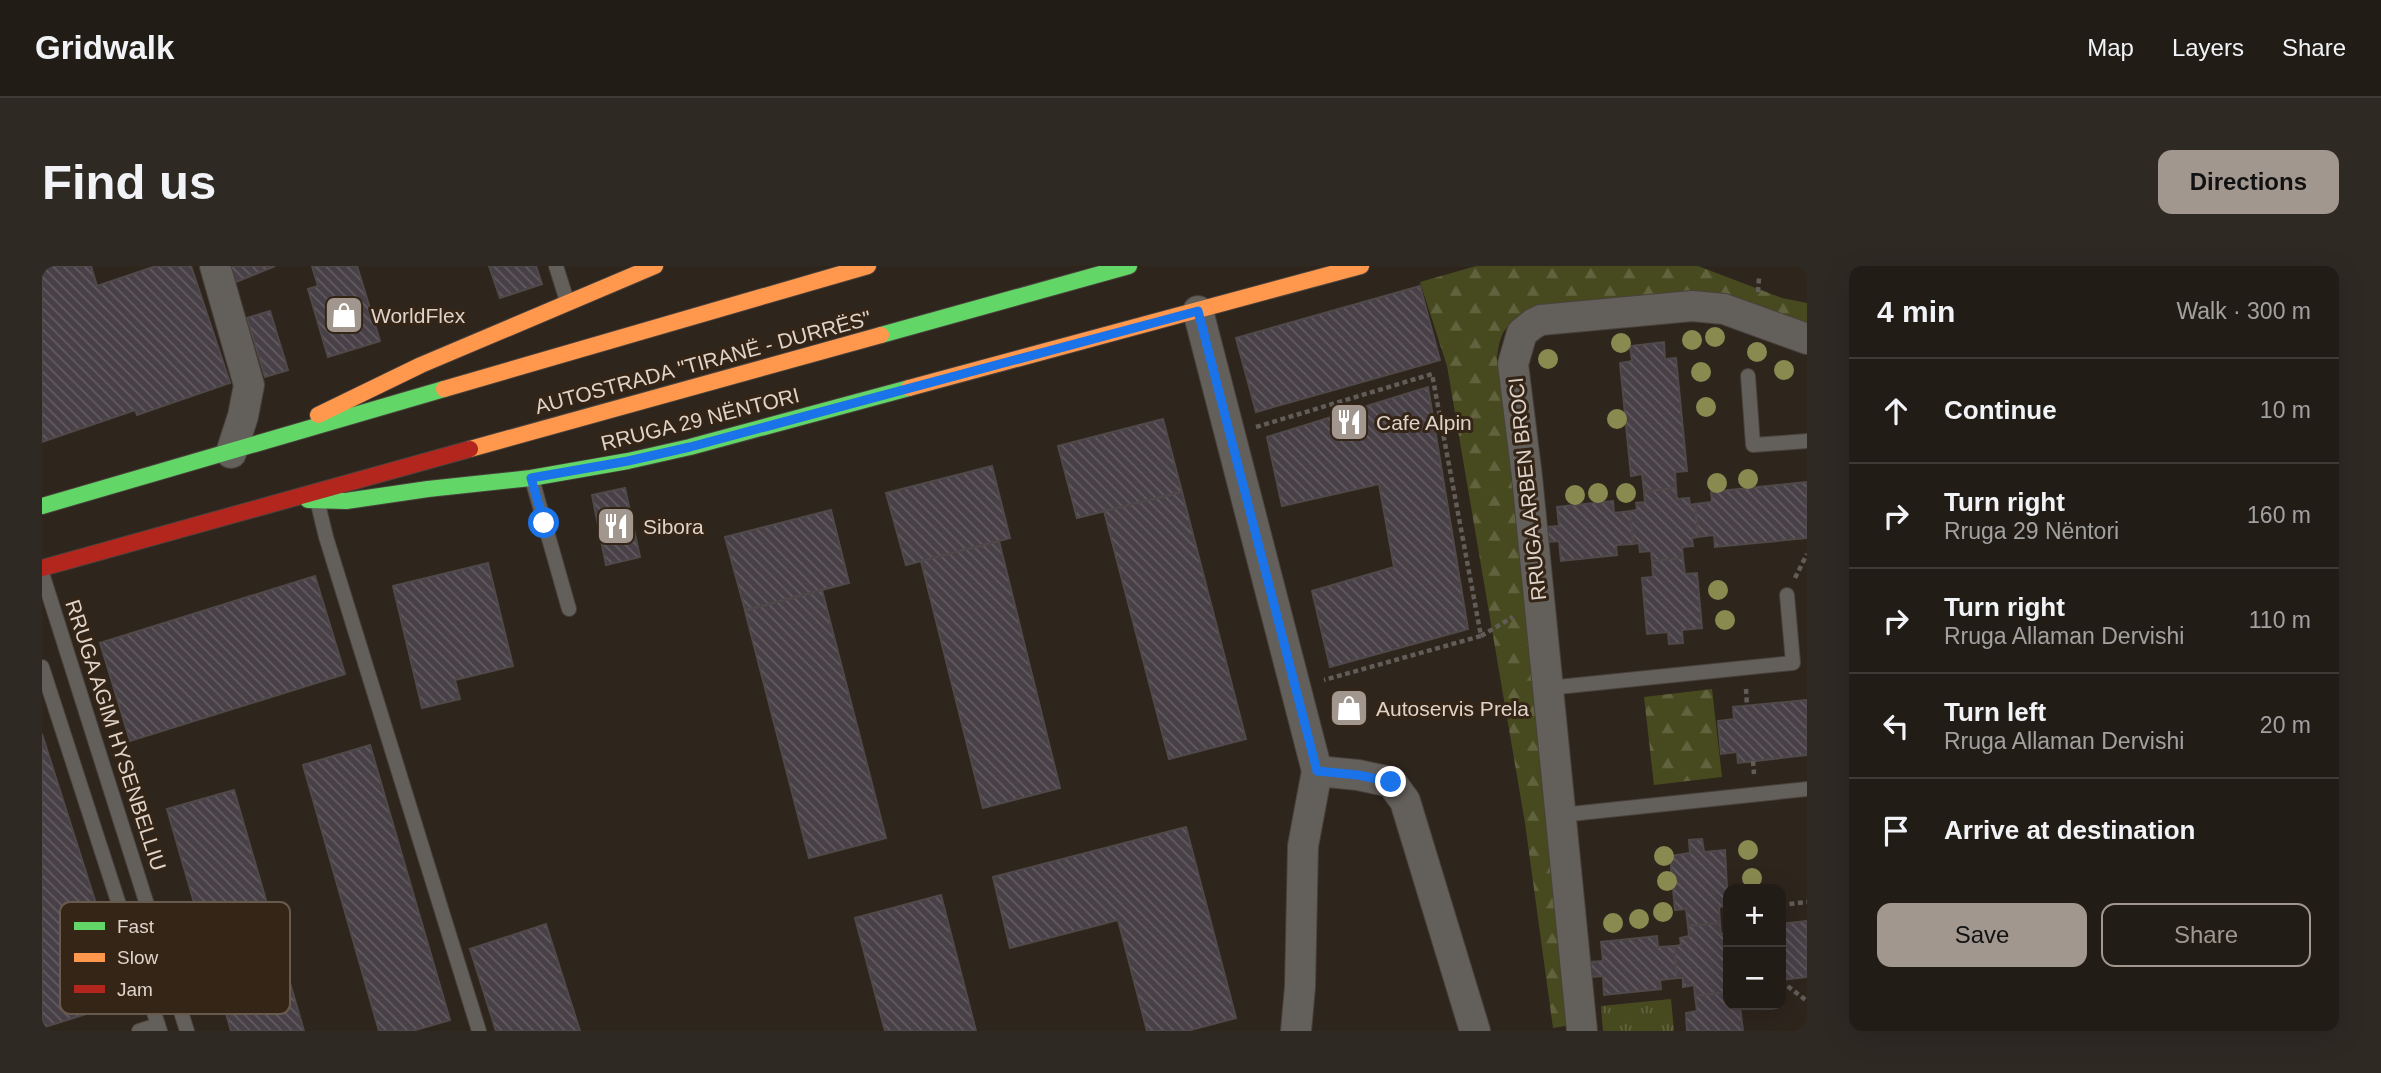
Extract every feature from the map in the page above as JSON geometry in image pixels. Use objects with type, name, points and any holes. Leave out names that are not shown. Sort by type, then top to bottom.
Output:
[{"type":"main road","points":[[42,506],[242,449],[421,365],[655,266]]},
{"type":"main road","name":"AUTOSTRADA \"TIRANË - DURRËS\"","points":[[242,449],[868,266]]},
{"type":"main road","name":"AUTOSTRADA \"TIRANË - DURRËS\"","points":[[288,500],[1129,266]]},
{"type":"main road","name":"RRUGA 29 NËNTORI","points":[[42,570],[288,500],[345,501],[531,478],[690,447],[1361,266]]},
{"type":"street","points":[[215,266],[249,385],[243,416],[242,449]]},
{"type":"street","name":"RRUGA ARBEN BROCI","points":[[1582,1031],[1527,477],[1513,364],[1522,333],[1541,320],[1692,306],[1724,309],[1807,340]]},
{"type":"street","points":[[1198,311],[1317,771],[1303,846],[1300,987],[1296,1031]]},
{"type":"street","points":[[1317,771],[1391,782],[1405,801],[1475,1031]]},
{"type":"lane","points":[[556,266],[567,302]]},
{"type":"lane","points":[[1748,376],[1753,446],[1807,441]]},
{"type":"lane","points":[[531,478],[569,609]]},
{"type":"lane","points":[[317,500],[330,551],[479,1031]]},
{"type":"lane","name":"RRUGA AGIM HYSENBELLIU","points":[[42,570],[146,902]]},
{"type":"lane","points":[[1548,688],[1793,663],[1787,595]]},
{"type":"lane","points":[[43,674],[118,902]]},
{"type":"lane","points":[[1561,815],[1807,789]]},
{"type":"lane","name":"RRUGA AGIM HYSENBELLIU","points":[[182,1014],[187,1031]]},
{"type":"lane","points":[[139,1031],[159,1028]]},
{"type":"path","points":[[1230,435],[1432,374],[1481,636],[1296,688]]},
{"type":"path","points":[[1786,904],[1807,902]]},
{"type":"path","points":[[1786,985],[1807,1001]]},
{"type":"green space","points":[[1476,266],[1698,266],[1782,298],[1807,303],[1807,324],[1526,314],[1512,323],[1501,337],[1497,359],[1526,592],[1571,1025],[1553,1028],[1525,823],[1447,366],[1420,282]]},
{"type":"green space","points":[[1712,689],[1722,777],[1654,785],[1644,697]]},
{"type":"green space","points":[[1671,999],[1674,1031],[1603,1031],[1601,1006]]},
{"type":"building","points":[[42,266],[91,266],[97,286],[156,266],[191,266],[230,383],[137,415],[135,410],[42,442]]},
{"type":"building","points":[[229,266],[275,266],[236,282]]},
{"type":"building","name":"WorldFlex","points":[[312,266],[357,266],[380,341],[328,357],[308,289],[318,286]]},
{"type":"building","points":[[489,266],[536,266],[542,284],[500,298]]},
{"type":"building","points":[[1420,286],[1440,360],[1256,412],[1236,338]]},
{"type":"building","points":[[270,311],[288,370],[265,377],[247,318]]},
{"type":"building","points":[[1664,342],[1665,359],[1676,358],[1687,471],[1675,472],[1676,488],[1644,491],[1642,474],[1631,476],[1620,363],[1632,361],[1630,346]]},
{"type":"building","points":[[1428,387],[1468,629],[1330,667],[1312,591],[1394,567],[1379,484],[1282,506],[1267,437]]},
{"type":"building","points":[[1163,419],[1182,492],[1077,518],[1058,446]]},
{"type":"building","points":[[992,466],[1010,538],[906,565],[886,493]]},
{"type":"building","points":[[1807,482],[1807,538],[1715,547],[1714,535],[1698,537],[1695,504],[1712,502],[1711,492]]},
{"type":"building","name":"Sibora","points":[[625,488],[640,557],[606,565],[592,495]]},
{"type":"building","points":[[1676,488],[1677,499],[1689,498],[1690,505],[1695,504],[1698,537],[1692,538],[1693,546],[1682,547],[1683,558],[1652,561],[1651,551],[1640,552],[1639,543],[1633,544],[1630,511],[1637,510],[1636,503],[1645,502],[1644,491]]},
{"type":"building","points":[[1182,492],[1246,739],[1169,759],[1104,511]]},
{"type":"building","points":[[1613,501],[1614,513],[1630,511],[1633,544],[1616,545],[1617,555],[1561,561],[1559,541],[1548,542],[1546,527],[1559,526],[1557,507]]},
{"type":"building","points":[[831,510],[849,583],[745,610],[725,537]]},
{"type":"building","points":[[999,541],[1060,788],[983,808],[921,561]]},
{"type":"building","points":[[1683,558],[1685,574],[1697,573],[1702,628],[1682,630],[1683,643],[1669,644],[1668,632],[1647,634],[1642,578],[1653,577],[1652,561]]},
{"type":"building","points":[[488,563],[513,666],[455,680],[460,699],[422,708],[393,586]]},
{"type":"building","points":[[315,576],[345,674],[130,741],[100,643]]},
{"type":"building","points":[[822,590],[886,838],[809,858],[745,611]]},
{"type":"building","points":[[1807,700],[1807,755],[1738,763],[1737,752],[1721,754],[1718,721],[1734,719],[1733,707]]},
{"type":"building","points":[[42,734],[95,902],[60,902],[60,1014],[86,1014],[42,1028]]},
{"type":"building","points":[[370,745],[450,1020],[412,1031],[379,1031],[303,765]]},
{"type":"building","points":[[234,790],[267,902],[194,902],[167,809]]},
{"type":"building","points":[[1186,827],[1236,1018],[1187,1031],[1147,1031],[1118,920],[1010,948],[993,877]]},
{"type":"building","points":[[1702,839],[1704,852],[1725,850],[1727,884],[1723,884],[1723,907],[1719,907],[1720,923],[1688,926],[1686,909],[1675,910],[1670,856],[1690,853],[1689,840]]},
{"type":"building","points":[[941,895],[976,1031],[885,1031],[855,918]]},
{"type":"building","points":[[1807,921],[1807,977],[1786,979],[1786,923]]},
{"type":"building","points":[[1720,923],[1723,934],[1723,992],[1695,996],[1694,985],[1683,987],[1683,978],[1677,978],[1674,946],[1681,945],[1680,938],[1689,936],[1688,926]]},
{"type":"building","points":[[546,924],[580,1031],[496,1031],[470,949]]},
{"type":"building","points":[[1657,936],[1658,947],[1674,946],[1677,978],[1660,980],[1661,989],[1604,995],[1603,976],[1591,977],[1590,962],[1603,961],[1601,942]]},
{"type":"building","points":[[290,983],[304,1031],[231,1031],[226,1014],[290,1014]]},
{"type":"building","points":[[1723,992],[1723,1010],[1740,1010],[1743,1031],[1687,1031],[1686,1013],[1697,1011],[1695,996]]},
{"type":"traffic: fast","points":[[881,335],[1129,266]]},
{"type":"traffic: fast","points":[[308,500],[346,501],[531,478],[628,461],[909,388]]},
{"type":"traffic: fast","points":[[42,506],[444,389]]},
{"type":"traffic: slow","points":[[318,415],[421,365],[655,266]]},
{"type":"traffic: slow","points":[[444,389],[868,266]]},
{"type":"traffic: slow","points":[[909,388],[1361,266]]},
{"type":"traffic: slow","points":[[470,449],[881,335]]},
{"type":"traffic: jam","points":[[42,568],[470,449]]},
{"type":"place","name":"WorldFlex","points":[[344,315]]},
{"type":"place","name":"Cafe Alpin","points":[[1349,422]]},
{"type":"place","name":"Sibora","points":[[616,526]]},
{"type":"place","name":"Autoservis Prela","points":[[1349,708]]},
{"type":"route","points":[[544,523],[531,478],[690,447],[1198,311],[1317,771],[1391,782]]}]
